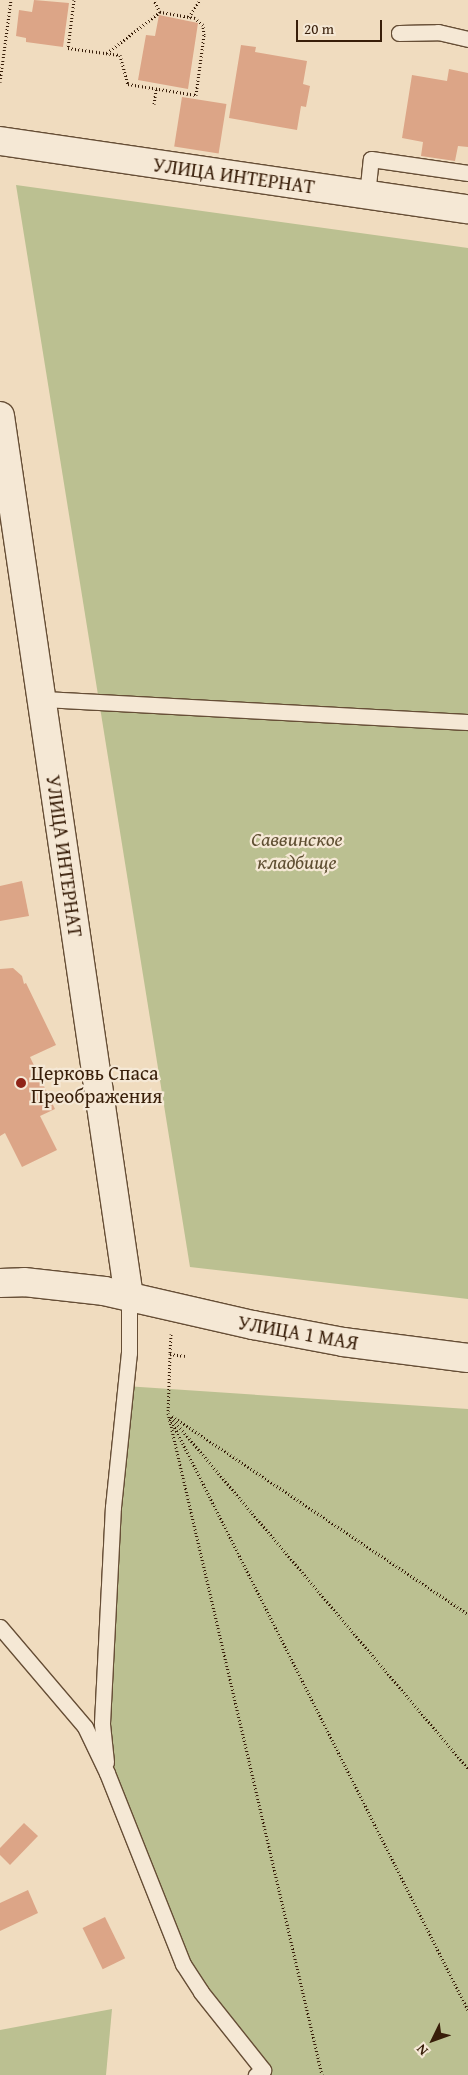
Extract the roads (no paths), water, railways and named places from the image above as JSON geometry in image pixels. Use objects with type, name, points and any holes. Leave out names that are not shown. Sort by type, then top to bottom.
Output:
[{"type":"street","name":"УЛИЦА ИНТЕРНАТ","points":[[0,141],[468,209]]},
{"type":"street","name":"УЛИЦА ИНТЕРНАТ","points":[[0,416],[129,1297]]},
{"type":"street","name":"УЛИЦА 1 МАЯ","points":[[0,1283],[24,1282],[104,1291],[253,1325],[343,1342],[468,1358]]},
{"type":"lane","points":[[399,33],[438,32],[468,39]]},
{"type":"lane","points":[[367,194],[372,159],[468,173]]},
{"type":"lane","points":[[42,699],[468,722]]},
{"type":"lane","points":[[107,1773],[102,1723],[113,1507],[129,1353],[129,1297]]},
{"type":"lane","points":[[0,1627],[86,1727],[107,1773],[183,1964],[201,1992],[263,2070],[256,2075]]},
{"type":"place","name":"Церковь Спаса Преображения","points":[[21,1083]]},
{"type":"park label","name":"Саввинское кладбище","points":[[297,850]]}]
